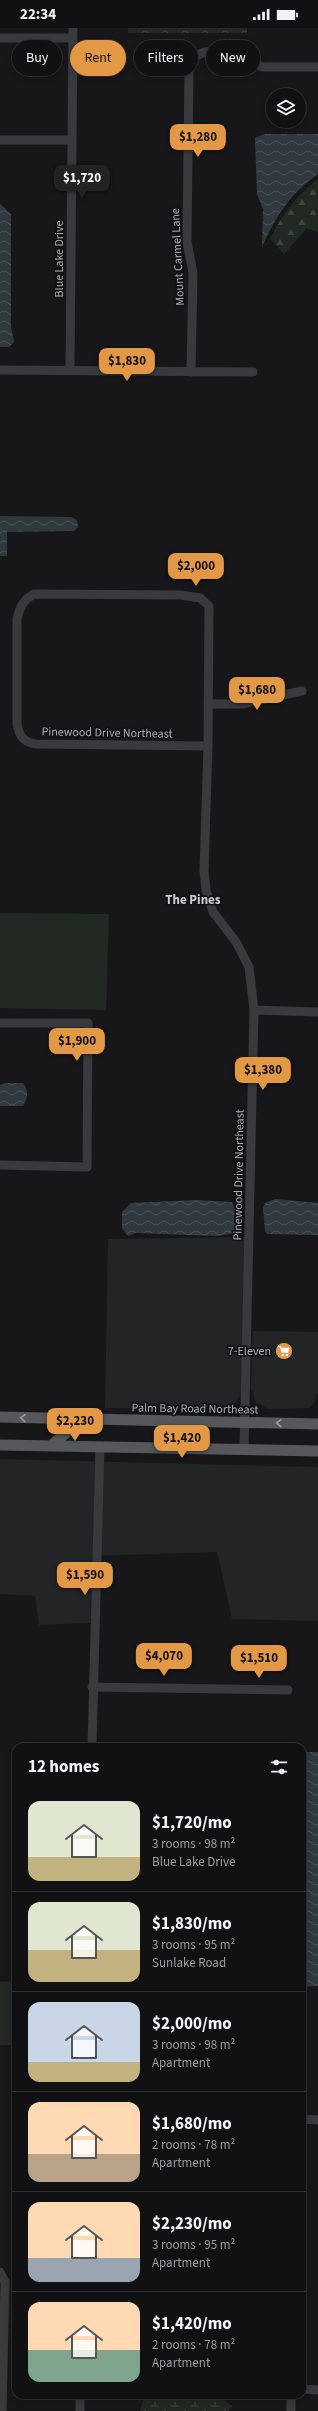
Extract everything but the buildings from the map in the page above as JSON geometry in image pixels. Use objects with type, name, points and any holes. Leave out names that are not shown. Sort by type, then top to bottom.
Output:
[{"type":"main road","name":"Palm Bay Road Northeast","points":[[0,1417],[81,1420],[318,1424]]},
{"type":"main road","points":[[52,1445],[81,1420]]},
{"type":"main road","points":[[0,1445],[318,1451]]},
{"type":"street","name":"Blue Lake Drive","points":[[70,370],[73,28]]},
{"type":"street","points":[[0,38],[73,38]]},
{"type":"street","name":"Mount Carmel Lane","points":[[191,372],[193,273],[187,242],[189,68],[193,56],[205,52],[231,51],[262,67],[318,68]]},
{"type":"street","points":[[0,140],[72,140]]},
{"type":"street","points":[[0,370],[253,372]]},
{"type":"street","name":"Pinewood Drive Northeast","points":[[208,746],[36,744],[24,741],[19,734],[17,723],[18,619],[20,607],[27,598],[34,594],[182,595],[200,598],[209,606],[208,746],[204,871],[206,890],[213,912],[236,942],[249,967],[254,1010],[244,1449]]},
{"type":"street","points":[[208,704],[242,704],[302,691]]},
{"type":"street","points":[[254,1010],[318,1012]]},
{"type":"street","points":[[0,1023],[88,1024],[87,1167],[0,1165]]},
{"type":"street","points":[[92,1743],[92,1687],[100,1446]]},
{"type":"street","points":[[92,1687],[288,1690]]},
{"type":"street","points":[[306,2119],[318,2120]]},
{"type":"street","points":[[0,2272],[5,2282],[2,2411]]},
{"type":"street","points":[[306,2390],[318,2390]]},
{"type":"street","points":[[80,2399],[80,2411]]},
{"type":"street","points":[[291,2399],[291,2411]]},
{"type":"shaded area","points":[[246,1237],[241,1393],[236,1402],[225,1410],[105,1408],[108,1239]]},
{"type":"shaded area","points":[[253,1331],[318,1332],[318,1394],[316,1395],[315,1402],[309,1408],[269,1409],[255,1402],[251,1388]]},
{"type":"shaded area","points":[[0,1459],[318,1467],[318,1621],[232,1619],[217,1552],[93,1556],[90,1623],[39,1625],[35,1596],[0,1594]]},
{"type":"green space","points":[[128,28],[247,28],[247,33],[128,33]]},
{"type":"green space","points":[[318,179],[318,232],[307,228],[284,254],[270,239],[279,222],[291,206],[304,191]]},
{"type":"green space","points":[[0,913],[109,914],[106,1010],[0,1008]]},
{"type":"green space","points":[[12,1981],[12,2045],[0,2045],[0,1982]]},
{"type":"green space","points":[[144,2399],[222,2399],[232,2406],[229,2411],[140,2411]]},
{"type":"water","points":[[264,134],[318,134],[318,174],[299,190],[284,207],[262,247],[263,209],[257,194],[255,138]]},
{"type":"water","points":[[0,204],[11,214],[11,327],[14,342],[9,347],[0,347]]},
{"type":"water","points":[[0,516],[71,517],[77,520],[78,527],[74,531],[7,532],[7,556],[0,556]]},
{"type":"water","points":[[6,1083],[23,1083],[27,1094],[23,1106],[0,1106],[0,1085]]},
{"type":"water","points":[[275,1199],[318,1203],[318,1235],[267,1234],[265,1231],[263,1208],[265,1203]]},
{"type":"water","points":[[197,1200],[232,1202],[236,1212],[235,1233],[217,1236],[136,1233],[128,1236],[122,1228],[122,1212],[131,1203]]},
{"type":"water","points":[[306,1752],[318,1752],[318,1986],[306,1987]]},
{"type":"place","name":"7-Eleven","points":[[284,1351]]},
{"type":"district","name":"The Pines","points":[[193,900]]}]
